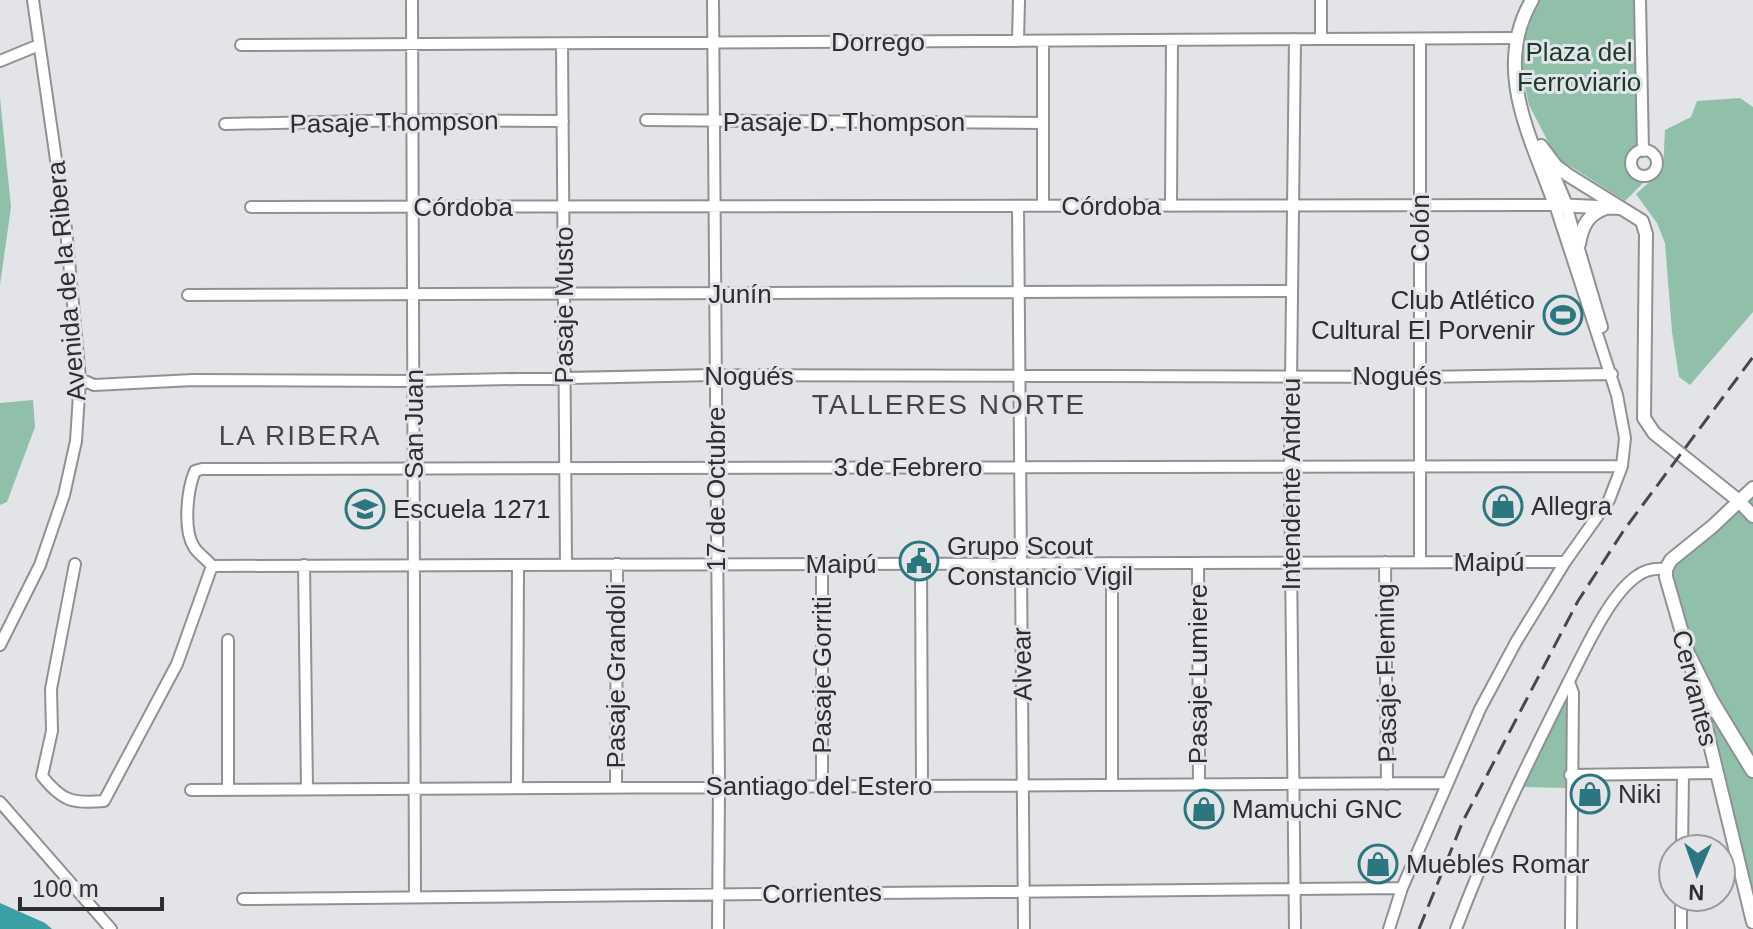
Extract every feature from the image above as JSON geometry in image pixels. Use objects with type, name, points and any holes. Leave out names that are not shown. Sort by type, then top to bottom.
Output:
[{"type":"highway","points":[[1689,657],[1711,701],[1753,770]]},
{"type":"main road","points":[[1532,0],[1515,38],[1515,79],[1524,125],[1560,205]]},
{"type":"main road","points":[[1521,105],[1541,146],[1560,205]]},
{"type":"main road","points":[[1541,146],[1556,166],[1568,175],[1642,221],[1646,234],[1644,418],[1654,433],[1739,501],[1753,516]]},
{"type":"main road","name":"Córdoba","points":[[1560,205],[1626,209]]},
{"type":"main road","points":[[1579,244],[1586,221],[1597,211],[1609,207]]},
{"type":"main road","points":[[1666,569],[1671,560],[1753,488]]},
{"type":"main road","points":[[1739,501],[1753,507]]},
{"type":"main road","name":"Cervantes","points":[[1666,569],[1753,922]]},
{"type":"street","name":"Avenida de la Ribera","points":[[0,645],[40,565],[64,495],[76,441],[80,379],[66,229],[33,0]]},
{"type":"street","name":"San Juan","points":[[412,0],[415,896]]},
{"type":"street","name":"17 de Octubre","points":[[713,0],[718,929]]},
{"type":"street","points":[[1018,41],[1019,0]]},
{"type":"street","points":[[1321,0],[1321,39]]},
{"type":"street","points":[[1640,0],[1643,151]]},
{"type":"street","name":"Dorrego","points":[[241,45],[1515,38]]},
{"type":"street","name":"Intendente Andreu","points":[[1295,39],[1290,467],[1295,929]]},
{"type":"street","name":"Colón","points":[[1420,39],[1420,562]]},
{"type":"street","points":[[1171,206],[1172,40]]},
{"type":"street","points":[[1043,41],[1043,206]]},
{"type":"street","name":"Pasaje Musto","points":[[562,44],[566,565]]},
{"type":"street","points":[[0,61],[39,45]]},
{"type":"street","name":"Pasaje D. Thompson","points":[[646,120],[1043,123]]},
{"type":"street","name":"Pasaje Thompson","points":[[225,124],[563,121]]},
{"type":"street","points":[[1560,205],[1579,244],[1601,322],[1607,357]]},
{"type":"street","points":[[1404,929],[1390,927],[1402,888],[1480,709],[1565,562],[1609,500],[1622,466],[1625,438],[1623,417],[1560,205]]},
{"type":"street","name":"Córdoba","points":[[251,207],[1560,205]]},
{"type":"street","name":"Alvear","points":[[1018,206],[1024,929]]},
{"type":"street","name":"Junín","points":[[188,295],[1292,291]]},
{"type":"street","name":"Nogués","points":[[80,379],[94,385],[193,380],[414,381],[715,375],[1420,377],[1612,374]]},
{"type":"street","name":"3 de Febrero","points":[[212,566],[195,549],[190,538],[188,495],[195,471],[202,469],[1622,466]]},
{"type":"street","name":"Pasaje Fleming","points":[[1385,562],[1387,784]]},
{"type":"street","name":"Maipú","points":[[212,566],[1565,562]]},
{"type":"street","points":[[1112,563],[1112,785]]},
{"type":"street","name":"Pasaje Lumiere","points":[[1198,563],[1199,784]]},
{"type":"street","points":[[75,564],[51,689],[52,731],[42,776],[57,796],[80,803],[104,801],[177,664],[212,566]]},
{"type":"street","name":"Pasaje Grandoli","points":[[616,787],[617,564]]},
{"type":"street","name":"Pasaje Gorriti","points":[[822,564],[822,786]]},
{"type":"street","points":[[921,564],[922,785]]},
{"type":"street","points":[[304,565],[307,789]]},
{"type":"street","points":[[517,788],[518,565]]},
{"type":"street","points":[[1456,929],[1487,850],[1591,638],[1625,587],[1647,571],[1666,569]]},
{"type":"street","points":[[228,640],[228,790]]},
{"type":"street","points":[[1569,682],[1573,693],[1571,929]]},
{"type":"street","points":[[1570,775],[1716,773]]},
{"type":"street","points":[[1682,833],[1683,775]]},
{"type":"street","name":"Santiago del Estero","points":[[191,790],[1447,783]]},
{"type":"street","points":[[0,802],[111,929]]},
{"type":"street","name":"Corrientes","points":[[243,899],[1402,888]]},
{"type":"green space","name":"Plaza del Ferroviario","points":[[1538,0],[1635,0],[1638,144],[1628,165],[1630,174],[1646,180],[1625,201],[1556,157],[1529,105],[1521,67],[1523,44]]},
{"type":"green space","points":[[0,98],[11,207],[0,285]]},
{"type":"green space","points":[[1740,98],[1753,107],[1753,312],[1690,385],[1679,377],[1665,243],[1657,223],[1636,194],[1663,170],[1665,130],[1691,117],[1697,101]]},
{"type":"green space","points":[[33,400],[35,427],[7,502],[0,505],[0,403]]},
{"type":"green space","points":[[1753,488],[1753,922],[1737,859],[1737,833],[1731,833],[1669,589],[1671,560]]},
{"type":"green space","points":[[1566,697],[1567,788],[1518,787]]},
{"type":"water","points":[[0,903],[45,923],[52,929],[0,929]]},
{"type":"railway","points":[[1419,929],[1463,821],[1578,601],[1624,530],[1753,357]]},
{"type":"place","name":"Club Atlético Cultural El Porvenir","points":[[1563,315]]},
{"type":"place","name":"Allegra","points":[[1503,506]]},
{"type":"place","name":"Escuela 1271","points":[[365,509]]},
{"type":"place","name":"Grupo Scout Constancio Vigil","points":[[919,561]]},
{"type":"place","name":"Niki","points":[[1590,794]]},
{"type":"place","name":"Mamuchi GNC","points":[[1204,809]]},
{"type":"place","name":"Muebles Romar","points":[[1378,864]]},
{"type":"district","name":"TALLERES NORTE","points":[[949,404]]},
{"type":"district","name":"LA RIBERA","points":[[300,435]]}]
